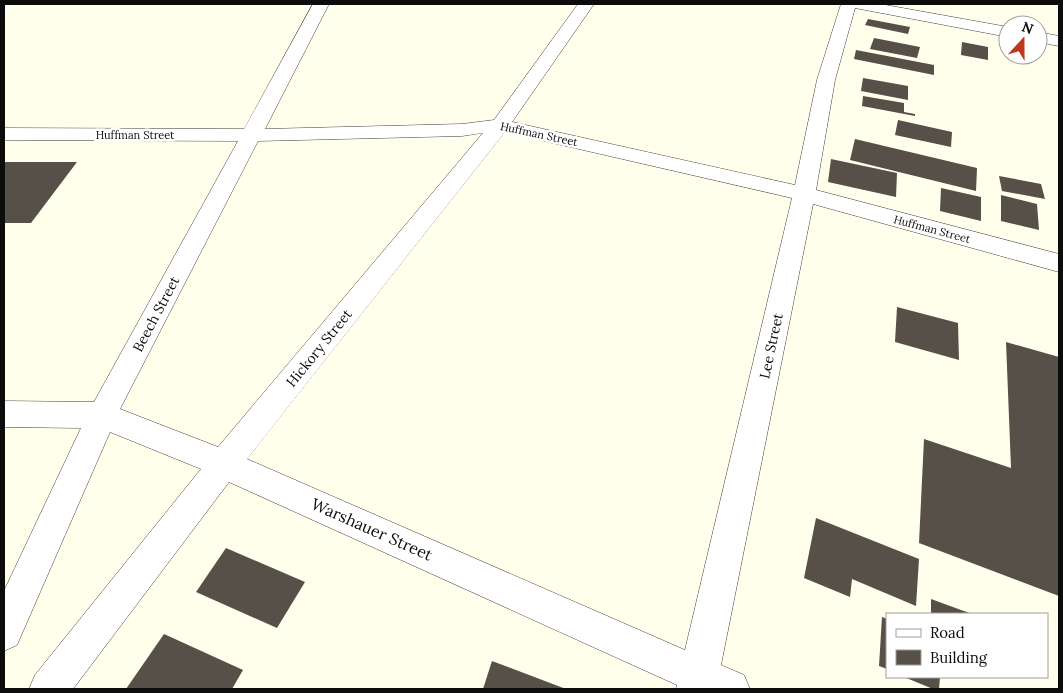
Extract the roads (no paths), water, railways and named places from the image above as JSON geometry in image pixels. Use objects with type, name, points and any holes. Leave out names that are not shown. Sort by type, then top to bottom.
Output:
[{"type":"street","name":"Beech Street","points":[[4,632],[102,415],[321,4]]},
{"type":"street","name":"Hickory Street","points":[[49,689],[224,464],[500,124],[586,4]]},
{"type":"street","name":"Lee Street","points":[[697,682],[804,194],[826,80],[848,4]]},
{"type":"street","points":[[856,4],[998,30]]},
{"type":"street","name":"Huffman Street","points":[[4,134],[250,135],[462,130],[500,124],[804,194],[1059,263]]},
{"type":"street","name":"Warshauer Street","points":[[4,414],[102,415],[224,464],[697,682],[730,689]]}]
